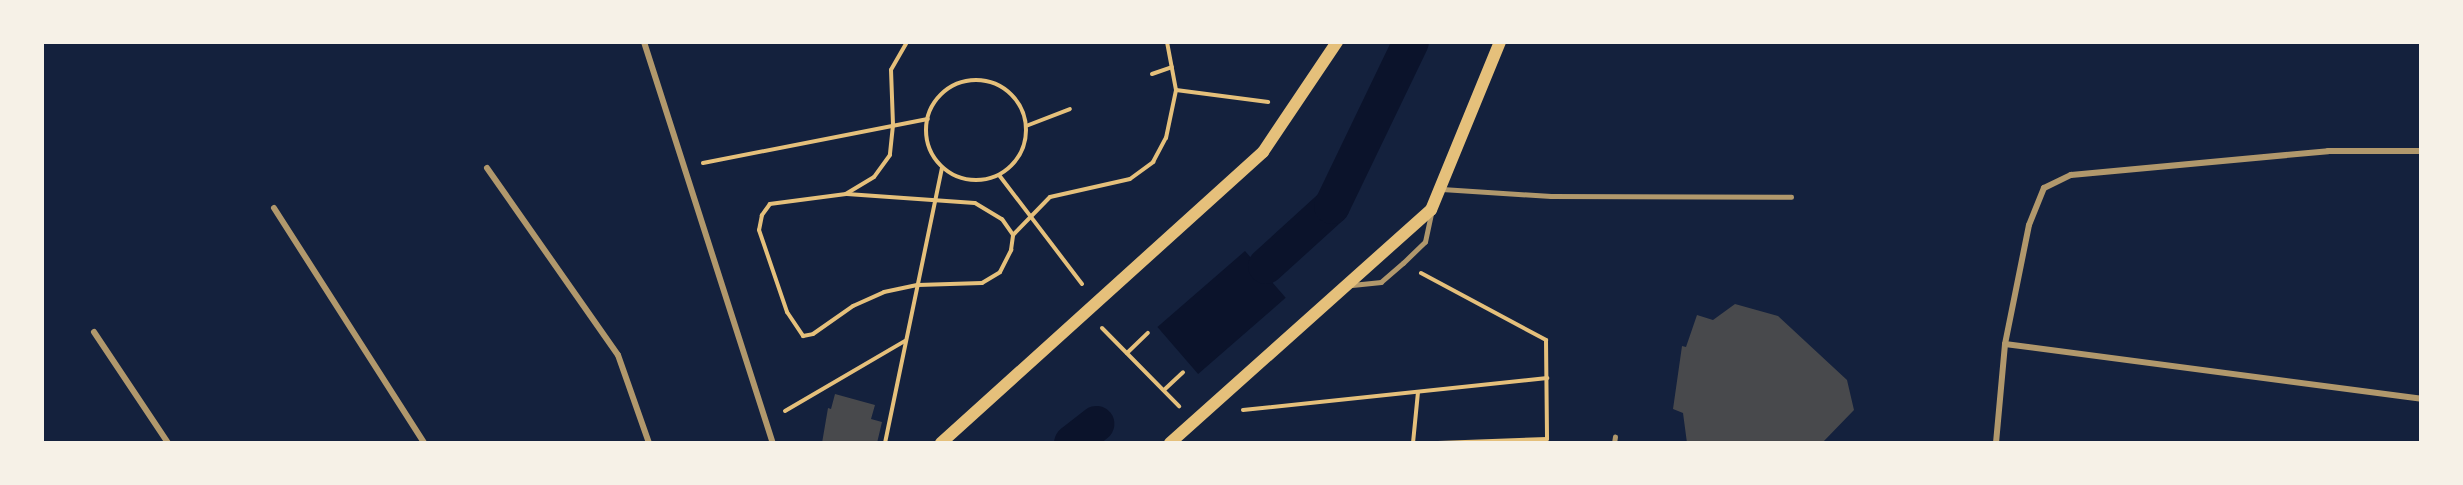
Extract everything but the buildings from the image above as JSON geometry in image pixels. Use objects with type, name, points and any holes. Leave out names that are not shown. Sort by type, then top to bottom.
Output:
[{"type":"main road","points":[[941,443],[1263,152],[1337,42]]},
{"type":"main road","points":[[1170,443],[1431,210],[1500,42]]},
{"type":"street","points":[[644,42],[682,167],[773,443]]},
{"type":"street","points":[[1996,443],[2005,344],[2029,225],[2044,188],[2071,175],[2328,151],[2421,151]]},
{"type":"street","points":[[487,168],[618,355],[649,443]]},
{"type":"street","points":[[274,208],[424,443]]},
{"type":"street","points":[[94,332],[168,443]]},
{"type":"street","points":[[2005,344],[2421,399]]},
{"type":"lane","points":[[1440,189],[1551,196],[1791,197]]},
{"type":"lane","points":[[1347,286],[1381,282],[1403,263],[1425,242],[1431,210]]},
{"type":"path","points":[[846,195],[874,177],[890,155],[893,125],[891,70],[907,42]]},
{"type":"path","points":[[1013,235],[1002,219],[975,203],[935,201],[883,194],[846,195],[770,204],[762,215],[759,230],[796,330],[803,336],[813,334],[853,306],[884,292],[918,285],[982,283],[1000,272],[1011,250],[1013,235],[1050,197],[1130,179],[1153,162],[1166,138],[1176,90],[1167,42]]},
{"type":"path","points":[[1152,74],[1172,67]]},
{"type":"path","points":[[975,79],[993,83],[1010,92],[1021,108],[1026,126],[1023,146],[1014,163],[999,175],[979,180],[960,178],[942,168],[930,151],[928,119],[941,93],[956,83],[975,79]]},
{"type":"path","points":[[1176,90],[1294,105]]},
{"type":"path","points":[[1026,126],[1070,109]]},
{"type":"path","points":[[682,167],[928,119]]},
{"type":"path","points":[[885,443],[942,168]]},
{"type":"path","points":[[999,175],[1097,304]]},
{"type":"path","points":[[1403,263],[1546,340],[1547,439],[1438,443]]},
{"type":"path","points":[[1127,353],[1148,333]]},
{"type":"path","points":[[766,422],[906,340]]},
{"type":"path","points":[[1116,342],[1169,396]]},
{"type":"path","points":[[1164,390],[1183,372]]},
{"type":"path","points":[[1203,414],[1547,378]]},
{"type":"path","points":[[1413,443],[1418,392]]},
{"type":"water","points":[[1245,251],[1286,298],[1198,374],[1157,327]]},
{"type":"waterway","points":[[1266,266],[1332,206],[1411,42]]},
{"type":"waterway","points":[[1072,443],[1096,424]]}]
